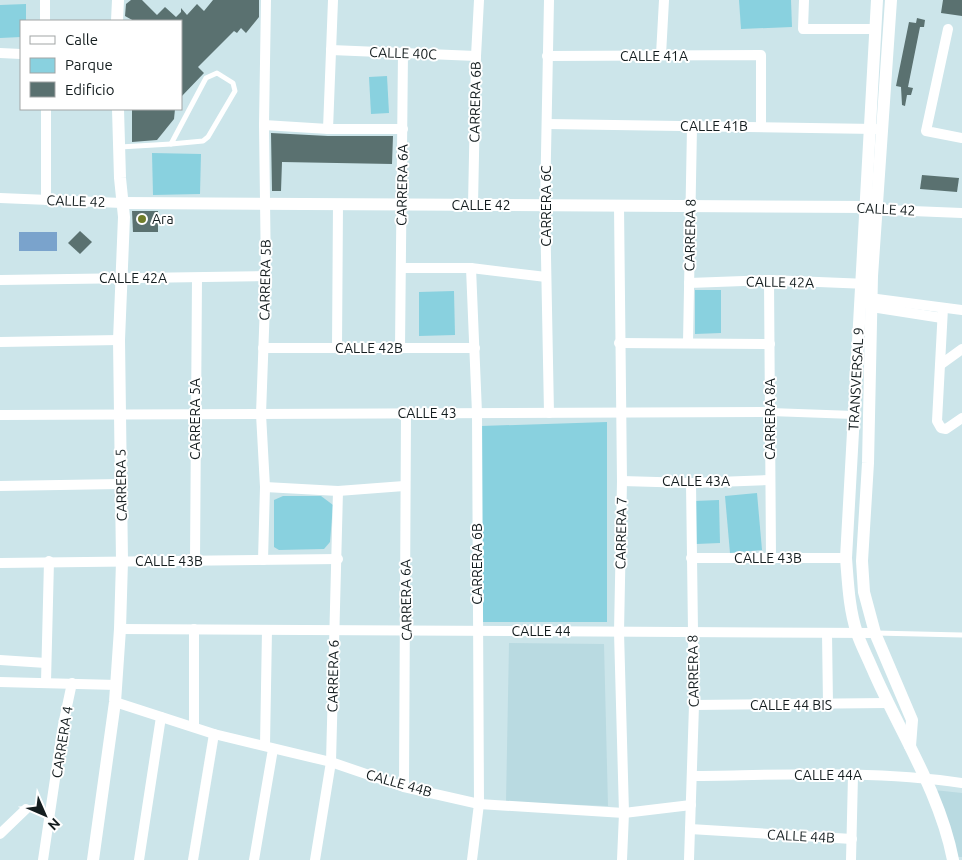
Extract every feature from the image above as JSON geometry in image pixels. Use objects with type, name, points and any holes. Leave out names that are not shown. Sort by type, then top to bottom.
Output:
[{"type":"street","points":[[45,0],[45,20]]},
{"type":"street","points":[[118,0],[118,20]]},
{"type":"street","name":"CARRERA 5B","points":[[263,560],[265,487],[261,414],[266,276],[264,125],[266,0]]},
{"type":"street","points":[[328,129],[333,0]]},
{"type":"street","name":"CARRERA 6B","points":[[473,205],[479,0]]},
{"type":"street","name":"CARRERA 6C","points":[[549,0],[545,205],[549,413]]},
{"type":"street","points":[[661,55],[664,0]]},
{"type":"street","points":[[804,0],[803,29],[875,29]]},
{"type":"street","points":[[877,1],[891,1]]},
{"type":"street","name":"TRANSVERSAL 9","points":[[866,284],[878,207],[875,129],[875,29],[877,1]]},
{"type":"street","name":"TRANSVERSAL 9","points":[[891,1],[864,207],[866,284],[854,415],[846,558],[848,592],[857,633],[887,703],[910,746],[924,778],[950,842],[953,860]]},
{"type":"street","points":[[948,29],[926,131],[962,138]]},
{"type":"street","name":"CALLE 40C","points":[[330,50],[476,56]]},
{"type":"street","name":"CARRERA 6A","points":[[400,348],[403,52]]},
{"type":"street","points":[[0,53],[20,54]]},
{"type":"street","name":"CALLE 41A","points":[[547,56],[761,55],[761,126]]},
{"type":"street","points":[[46,110],[46,200]]},
{"type":"street","name":"CARRERA 5","points":[[93,860],[117,685],[120,629],[122,561],[119,340],[124,217],[118,110]]},
{"type":"street","name":"CALLE 41B","points":[[547,124],[875,129]]},
{"type":"street","points":[[264,125],[328,129],[402,129]]},
{"type":"street","name":"CARRERA 8","points":[[688,343],[692,127]]},
{"type":"street","name":"CALLE 42","points":[[0,198],[122,203],[878,207],[887,210],[962,213]]},
{"type":"street","points":[[337,348],[338,204]]},
{"type":"street","name":"CARRERA 7","points":[[619,206],[622,480],[619,632],[624,814],[622,860]]},
{"type":"street","points":[[402,268],[471,268],[546,276]]},
{"type":"street","name":"CARRERA 6B","points":[[471,268],[477,413],[479,804],[472,860]]},
{"type":"street","name":"CALLE 42A","points":[[0,280],[266,276]]},
{"type":"street","name":"CARRERA 5A","points":[[195,561],[197,278]]},
{"type":"street","name":"CALLE 42A","points":[[689,283],[769,280],[866,284]]},
{"type":"street","name":"CARRERA 8A","points":[[769,280],[771,557]]},
{"type":"street","points":[[865,303],[878,308],[902,307],[942,313],[962,310]]},
{"type":"street","name":"TRANSVERSAL 9","points":[[865,303],[868,454],[862,560],[864,592],[875,633],[912,720],[910,746]]},
{"type":"street","points":[[942,313],[937,421],[940,428],[946,429],[962,418]]},
{"type":"street","points":[[0,342],[119,340]]},
{"type":"street","points":[[619,343],[770,344]]},
{"type":"street","name":"CALLE 42B","points":[[263,348],[475,348]]},
{"type":"street","points":[[940,365],[962,348]]},
{"type":"street","name":"CALLE 43","points":[[0,415],[770,412],[854,415]]},
{"type":"street","name":"CARRERA 6A","points":[[404,787],[406,630],[404,486],[406,413]]},
{"type":"street","name":"CALLE 43A","points":[[622,480],[690,483],[770,480]]},
{"type":"street","name":"CARRERA 8","points":[[689,860],[694,705],[690,483]]},
{"type":"street","points":[[0,486],[120,484]]},
{"type":"street","points":[[265,487],[338,491],[404,486]]},
{"type":"street","name":"CARRERA 6","points":[[315,860],[332,762],[334,630],[338,559],[338,491]]},
{"type":"street","name":"CALLE 43B","points":[[691,558],[846,558]]},
{"type":"street","name":"CALLE 43B","points":[[0,563],[338,559]]},
{"type":"street","points":[[46,682],[49,561]]},
{"type":"street","name":"CALLE 44","points":[[120,629],[875,633]]},
{"type":"street","points":[[194,629],[194,726]]},
{"type":"street","points":[[254,860],[269,747],[267,630]]},
{"type":"street","points":[[827,633],[828,705]]},
{"type":"street","points":[[0,660],[46,664]]},
{"type":"street","points":[[0,682],[117,685]]},
{"type":"street","name":"CARRERA 4","points":[[43,860],[63,725],[72,683]]},
{"type":"street","name":"CALLE 44B","points":[[115,702],[214,734],[332,762],[404,787],[479,804],[624,814],[691,805]]},
{"type":"street","name":"CALLE 44 BIS","points":[[694,705],[887,703]]},
{"type":"street","points":[[139,860],[161,717]]},
{"type":"street","points":[[193,860],[214,734]]},
{"type":"street","points":[[851,860],[853,775]]},
{"type":"street","name":"CALLE 44A","points":[[693,776],[853,775],[924,778],[962,783]]},
{"type":"street","points":[[0,834],[26,809]]},
{"type":"street","name":"CALLE 44B","points":[[690,829],[852,839]]},
{"type":"lane","points":[[119,147],[171,144],[203,141],[212,133],[235,91],[233,83],[217,73],[206,78],[171,144]]},
{"type":"lane","name":"CALLE 44","points":[[875,633],[962,635]]},
{"type":"shaded area","points":[[19,232],[57,232],[57,251],[19,251]]},
{"type":"shaded area","points":[[509,643],[604,644],[608,806],[506,802]]},
{"type":"shaded area","points":[[934,790],[962,793],[962,857],[958,857]]},
{"type":"green space","points":[[739,0],[791,0],[792,27],[741,29]]},
{"type":"green space","points":[[26,4],[26,20],[20,20],[20,37],[0,38],[0,5]]},
{"type":"green space","points":[[387,76],[389,113],[371,114],[369,77]]},
{"type":"green space","points":[[152,153],[201,154],[200,194],[153,195]]},
{"type":"green space","points":[[695,290],[721,290],[721,333],[695,334]]},
{"type":"green space","points":[[454,291],[455,335],[419,336],[419,292]]},
{"type":"green space","points":[[607,422],[607,622],[476,622],[481,426]]},
{"type":"green space","points":[[757,493],[762,550],[730,553],[725,496]]},
{"type":"green space","points":[[283,496],[321,496],[333,505],[330,542],[324,549],[279,550],[274,547],[274,500]]},
{"type":"green space","points":[[719,500],[720,543],[696,544],[694,501]]},
{"type":"building","points":[[131,0],[142,0],[157,15],[165,7],[176,17],[181,12],[181,8],[187,15],[197,4],[204,11],[213,0],[259,0],[259,17],[246,33],[241,28],[237,33],[234,31],[198,67],[204,73],[182,96],[182,20],[132,20],[125,16],[126,4]]},
{"type":"building","points":[[943,0],[962,0],[962,16],[941,13]]},
{"type":"building","points":[[917,18],[925,20],[924,27],[920,27],[908,87],[913,88],[911,95],[907,95],[905,106],[902,105],[901,87],[896,86],[909,22],[916,23]]},
{"type":"building","points":[[132,110],[175,110],[174,119],[157,140],[132,142]]},
{"type":"building","points":[[271,133],[328,136],[393,136],[392,164],[282,162],[281,191],[272,191]]},
{"type":"building","points":[[922,175],[959,178],[957,192],[920,189]]},
{"type":"building","name":"Ara","points":[[132,211],[158,211],[158,232],[133,232]]},
{"type":"building","points":[[80,231],[92,242],[80,254],[68,243]]},
{"type":"place","name":"Ara","points":[[142,219]]}]
